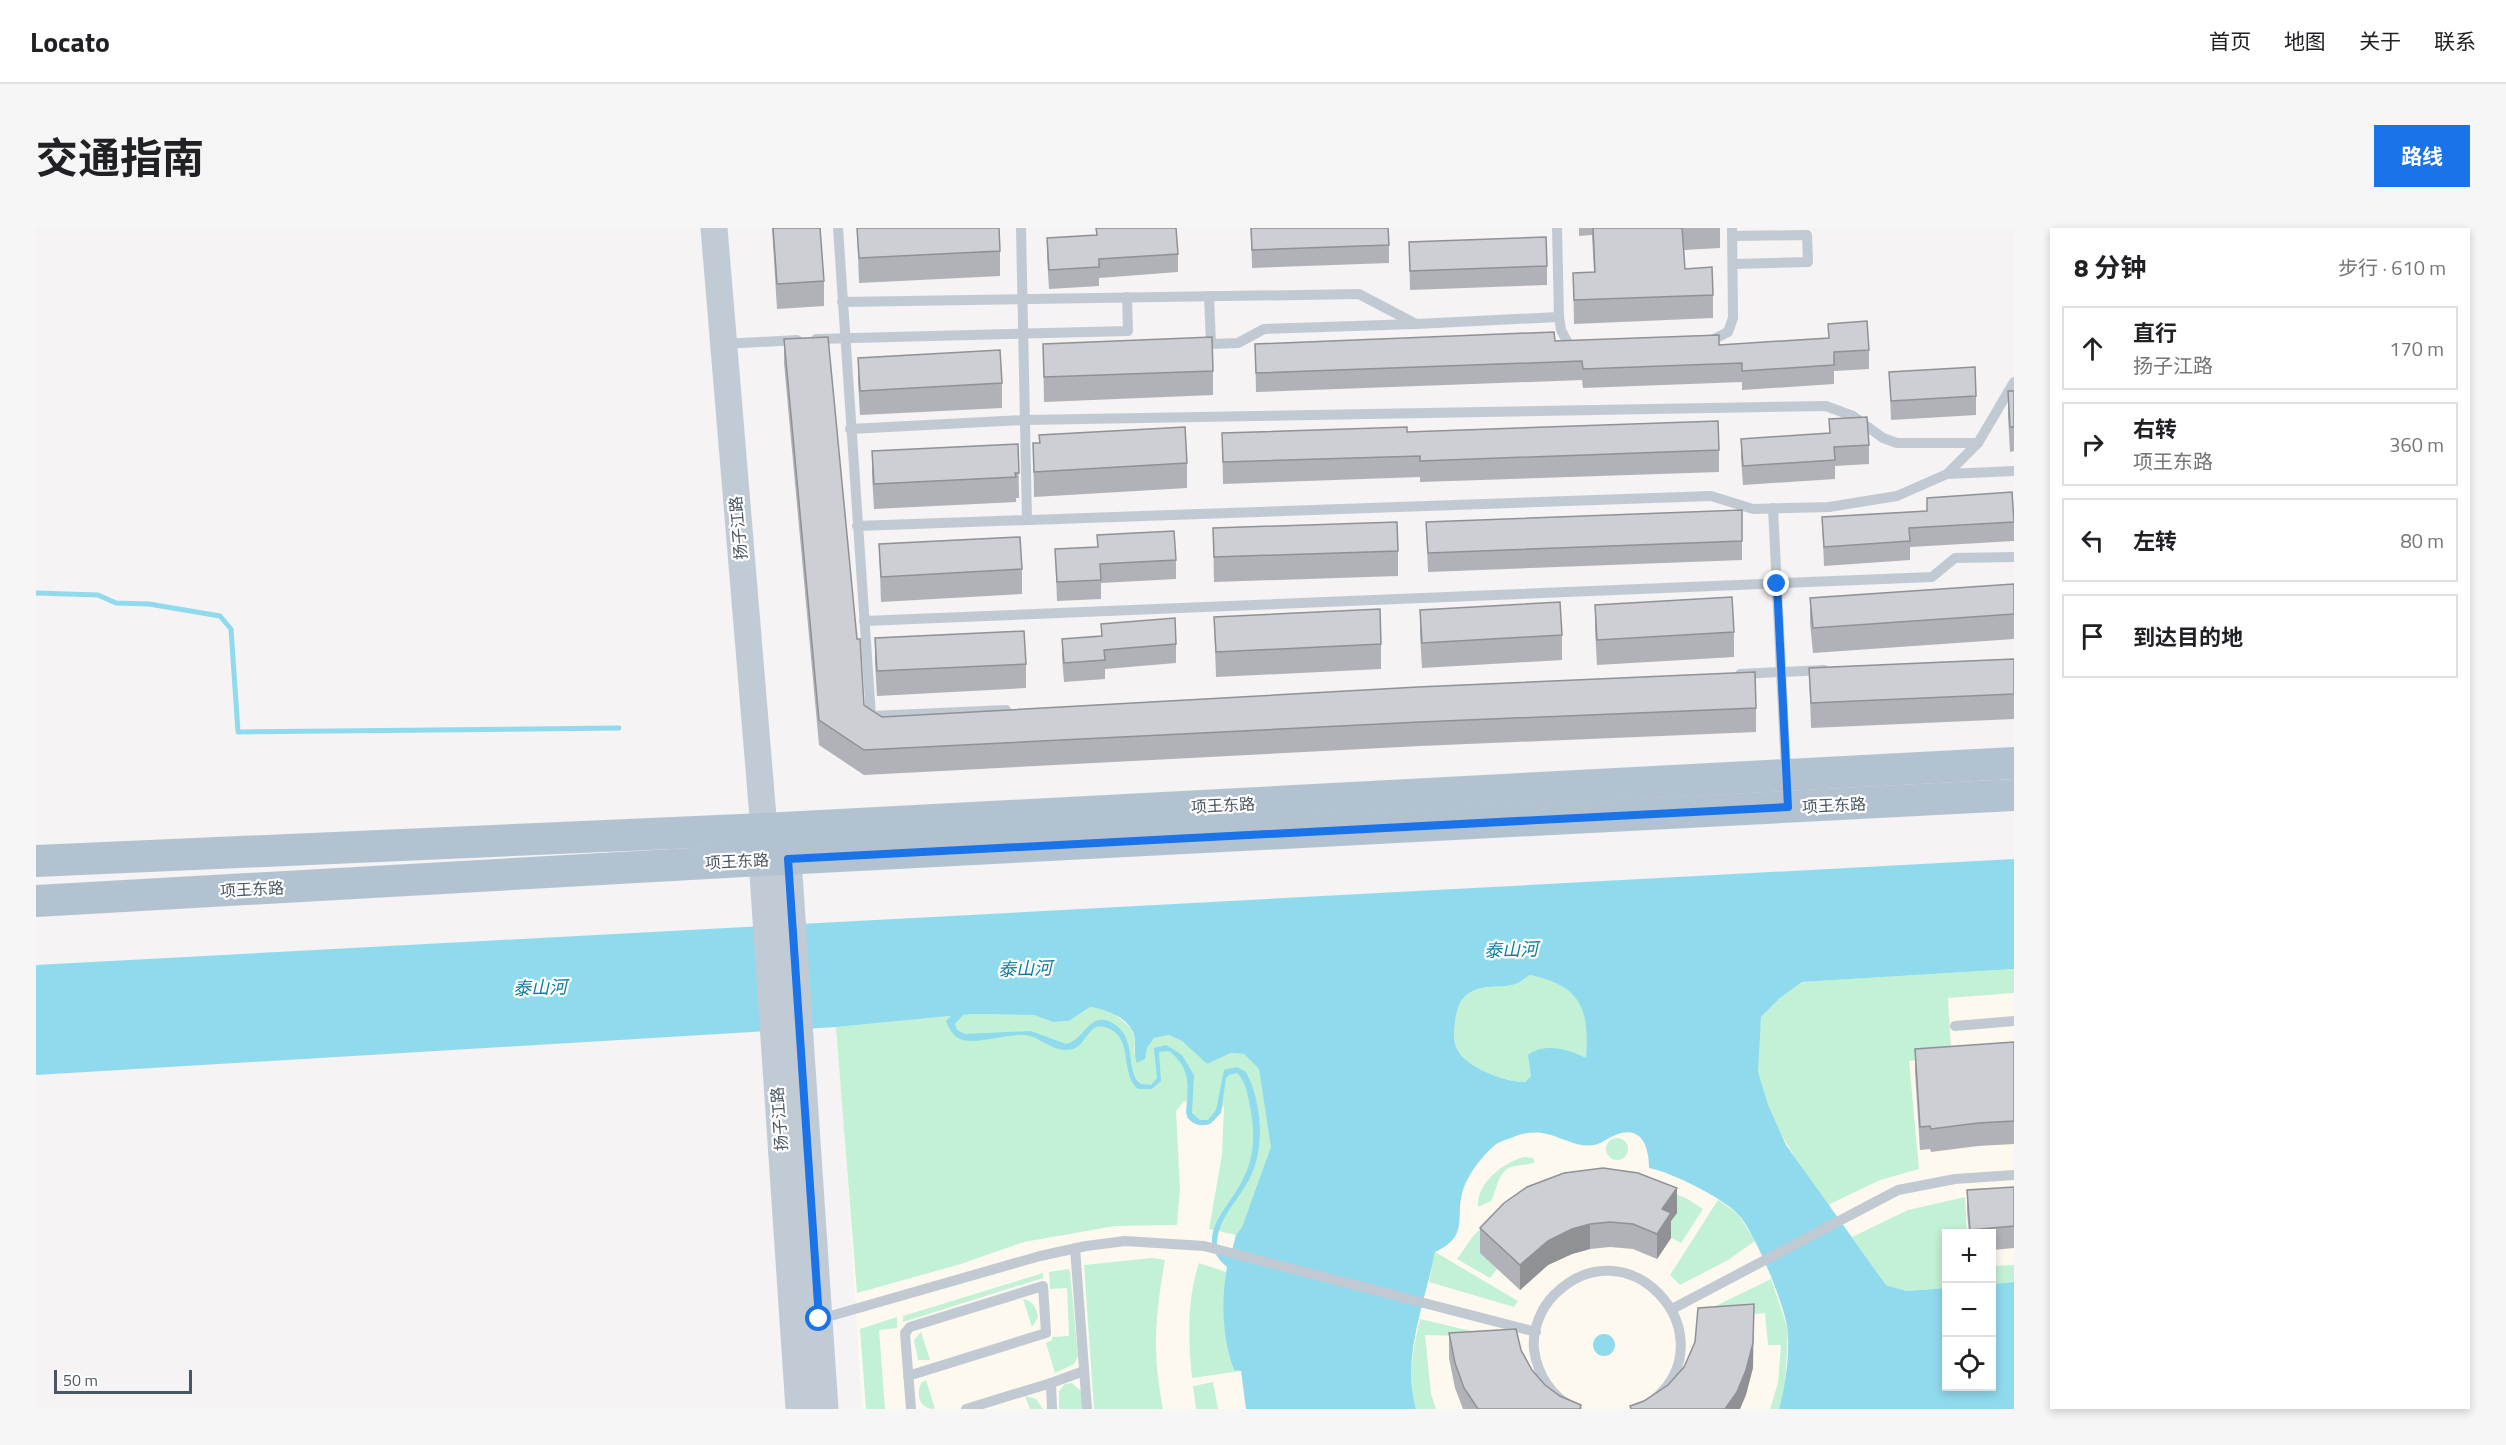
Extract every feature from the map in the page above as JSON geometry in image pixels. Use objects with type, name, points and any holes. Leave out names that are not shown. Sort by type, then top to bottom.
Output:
[{"type":"main road","name":"项王东路","points":[[36,901],[775,859],[1787,791],[2014,763]]},
{"type":"main road","name":"项王东路","points":[[36,861],[764,829],[1787,791],[2014,795]]},
{"type":"street","name":"扬子江路","points":[[714,228],[764,829],[775,859],[778,917],[773,1035],[806,1323],[825,1409]]},
{"type":"street","name":"扬子江路","points":[[778,917],[800,1035],[806,1323],[799,1409]]},
{"type":"lane","points":[[838,228],[871,716],[1014,710]]},
{"type":"lane","points":[[1021,228],[1027,520]]},
{"type":"lane","points":[[1557,228],[1559,317],[1569,345],[1587,346]]},
{"type":"lane","points":[[1689,341],[1712,340],[1728,332],[1733,318],[1733,264],[1733,232],[1807,235],[1808,262],[1733,264]]},
{"type":"lane","points":[[842,302],[1359,294],[1416,324]]},
{"type":"lane","points":[[1209,296],[1211,344],[1238,343],[1264,329],[1559,317]]},
{"type":"lane","points":[[723,344],[844,338],[1128,331],[1127,297]]},
{"type":"lane","points":[[1947,474],[1978,442],[2014,382]]},
{"type":"lane","points":[[850,429],[1025,420],[1826,406],[1852,416],[1883,438],[1897,443],[1978,442]]},
{"type":"lane","points":[[857,525],[1711,496],[1753,509],[1829,507],[1897,496],[1947,474],[2014,471]]},
{"type":"lane","points":[[1773,508],[1787,791]]},
{"type":"lane","points":[[864,621],[1932,577],[1955,558],[2014,557]]},
{"type":"lane","points":[[1734,675],[1839,669]]},
{"type":"lane","points":[[1955,1026],[2014,1021]]},
{"type":"lane","points":[[1672,1309],[1898,1190],[1955,1179],[2014,1175]]},
{"type":"lane","points":[[806,1323],[1040,1256],[1125,1241],[1204,1246],[1536,1332]]},
{"type":"lane","points":[[1075,1248],[1087,1409]]},
{"type":"lane","points":[[1577,1409],[1569,1406],[1551,1391],[1539,1370],[1534,1347],[1537,1323],[1548,1301],[1565,1284],[1588,1273],[1612,1270],[1636,1276],[1657,1289],[1672,1309],[1680,1331],[1680,1355],[1672,1378],[1658,1396],[1639,1409]]},
{"type":"lane","points":[[908,1376],[1046,1333],[1043,1286],[910,1328],[905,1333],[908,1376],[911,1409]]},
{"type":"lane","points":[[966,1409],[1084,1371]]},
{"type":"lane","points":[[1050,1383],[1052,1409]]},
{"type":"shaded area","points":[[2014,969],[2014,1409],[862,1409],[838,1027],[1548,979]]},
{"type":"green space","points":[[2014,969],[2014,993],[1948,998],[1951,1050],[2014,1053],[1909,1061],[1919,1169],[1880,1180],[1828,1205],[1786,1142],[1762,1091],[1757,1060],[1761,1017],[1780,998],[1802,982]]},
{"type":"green space","points":[[1530,975],[1562,986],[1579,1002],[1586,1026],[1586,1058],[1531,1068],[1531,1076],[1525,1082],[1517,1082],[1487,1073],[1461,1056],[1455,1043],[1455,1022],[1459,1005],[1468,994],[1482,988],[1518,983]]},
{"type":"green space","points":[[1090,1007],[1108,1009],[1131,1028],[1135,1037],[1134,1053],[1146,1048],[1154,1038],[1169,1035],[1182,1041],[1207,1064],[1231,1053],[1244,1054],[1259,1069],[1272,1147],[1242,1227],[1236,1235],[1209,1229],[1222,1155],[1224,1105],[1213,1121],[1200,1125],[1187,1118],[1187,1102],[1184,1101],[1176,1111],[1180,1188],[1177,1225],[1115,1226],[1024,1242],[961,1264],[857,1293],[836,1027],[975,1014],[1035,1015],[1053,1022],[1069,1021]]},
{"type":"green space","points":[[1617,1138],[1627,1145],[1628,1149],[1621,1159],[1617,1160],[1607,1153],[1606,1149],[1613,1139]]},
{"type":"green space","points":[[1524,1157],[1533,1158],[1535,1162],[1515,1166],[1505,1171],[1501,1175],[1491,1201],[1478,1207],[1486,1182],[1500,1169]]},
{"type":"green space","points":[[1651,1186],[1686,1198],[1703,1209],[1681,1243],[1662,1233],[1677,1213],[1480,1252],[1497,1269],[1490,1278],[1457,1259],[1474,1235],[1498,1212]]},
{"type":"green space","points":[[1965,1197],[1967,1229],[1942,1229],[1942,1288],[1907,1291],[1886,1285],[1852,1237],[1908,1210]]},
{"type":"green space","points":[[1718,1200],[1738,1214],[1755,1241],[1728,1260],[1680,1285],[1670,1275]]},
{"type":"green space","points":[[1435,1252],[1518,1301],[1514,1307],[1429,1282]]},
{"type":"green space","points":[[1152,1258],[1165,1260],[1156,1334],[1157,1370],[1163,1409],[1094,1409],[1084,1265]]},
{"type":"green space","points":[[1199,1263],[1226,1272],[1225,1334],[1234,1370],[1241,1371],[1192,1378],[1189,1319],[1192,1291]]},
{"type":"green space","points":[[2014,1265],[2014,1282],[1996,1284],[1996,1266]]},
{"type":"green space","points":[[1068,1269],[1078,1356],[1074,1364],[1055,1373],[1046,1343],[1052,1340],[1052,1337],[1069,1336],[1067,1288],[1050,1289],[1049,1272]]},
{"type":"green space","points":[[1043,1273],[1043,1278],[903,1322],[903,1316]]},
{"type":"green space","points":[[1771,1279],[1788,1330],[1785,1388],[1779,1409],[1770,1409],[1778,1383],[1781,1345],[1768,1345],[1765,1313],[1697,1320],[1697,1315]]},
{"type":"green space","points":[[1023,1299],[1032,1303],[1036,1310],[1038,1317],[1032,1327]]},
{"type":"green space","points":[[897,1317],[897,1328],[879,1330],[885,1409],[866,1409],[860,1329]]},
{"type":"green space","points":[[1420,1319],[1497,1337],[1425,1335],[1431,1394],[1436,1409],[1416,1409],[1413,1398],[1411,1375]]},
{"type":"green space","points":[[921,1332],[930,1360],[918,1360],[914,1340]]},
{"type":"green space","points":[[926,1380],[935,1409],[925,1407],[920,1401],[921,1383]]},
{"type":"green space","points":[[1213,1382],[1218,1409],[1196,1409],[1193,1386]]},
{"type":"green space","points":[[1072,1383],[1082,1392],[1083,1409],[1059,1409],[1059,1391],[1065,1384]]},
{"type":"green space","points":[[1025,1396],[1036,1399],[1043,1409],[1030,1409]]},
{"type":"water","name":"泰山河","points":[[2014,859],[2014,969],[1802,982],[1780,998],[1761,1017],[1758,1072],[1768,1105],[1786,1145],[1886,1285],[1907,1291],[1942,1288],[1942,1391],[1996,1391],[1996,1284],[2014,1282],[2014,1409],[1779,1409],[1784,1390],[1788,1332],[1776,1289],[1753,1237],[1738,1214],[1709,1193],[1659,1170],[1649,1168],[1646,1147],[1637,1135],[1631,1132],[1614,1135],[1590,1146],[1547,1134],[1524,1134],[1498,1143],[1477,1165],[1461,1197],[1458,1232],[1446,1246],[1435,1252],[1413,1350],[1412,1390],[1416,1409],[1246,1409],[1241,1371],[1234,1370],[1225,1332],[1223,1306],[1227,1267],[1217,1256],[1212,1245],[1216,1223],[1243,1179],[1252,1153],[1253,1125],[1245,1084],[1237,1073],[1229,1075],[1226,1078],[1221,1113],[1210,1124],[1199,1125],[1187,1117],[1187,1079],[1182,1065],[1169,1051],[1159,1052],[1161,1081],[1152,1089],[1138,1089],[1129,1074],[1124,1046],[1120,1038],[1114,1032],[1100,1026],[1091,1031],[1077,1047],[1067,1050],[1061,1050],[1023,1035],[976,1041],[960,1039],[953,1034],[946,1021],[951,1016],[836,1027],[36,1075],[36,965]],"holes":[[[1530,975],[1561,986],[1579,1002],[1586,1026],[1586,1058],[1557,1049],[1535,1051],[1528,1055],[1531,1076],[1525,1082],[1517,1082],[1487,1073],[1461,1056],[1455,1043],[1455,1022],[1459,1005],[1468,994],[1482,988],[1518,983]],[[1090,1007],[1118,1016],[1133,1032],[1137,1063],[1145,1059],[1147,1048],[1154,1038],[1169,1035],[1182,1041],[1207,1064],[1231,1053],[1244,1054],[1259,1069],[1271,1147],[1242,1227],[1236,1235],[1230,1258],[1217,1248],[1219,1230],[1252,1173],[1259,1144],[1259,1114],[1252,1085],[1246,1072],[1237,1067],[1224,1070],[1216,1110],[1208,1120],[1200,1120],[1192,1113],[1194,1075],[1182,1055],[1166,1045],[1154,1048],[1157,1078],[1151,1085],[1141,1084],[1133,1073],[1127,1040],[1117,1026],[1108,1021],[1094,1022],[1079,1037],[1066,1044],[1031,1031],[965,1034],[957,1030],[955,1024],[963,1015],[1034,1015],[1053,1022],[1069,1021]]]},
{"type":"water","points":[[1600,1334],[1608,1334],[1615,1341],[1615,1349],[1608,1356],[1600,1356],[1593,1349],[1593,1341]]},
{"type":"building","points":[[773,228],[820,228],[824,281],[777,284]]},
{"type":"building","points":[[857,228],[999,228],[1000,251],[859,258]]},
{"type":"building","points":[[1096,228],[1176,228],[1178,254],[1099,259],[1099,267],[1049,270],[1047,238],[1097,235]]},
{"type":"building","points":[[1251,228],[1388,228],[1389,245],[1252,250]]},
{"type":"building","points":[[1593,228],[1682,228],[1685,269],[1712,267],[1713,295],[1574,300],[1573,273],[1595,272]]},
{"type":"building","points":[[1546,237],[1547,266],[1410,271],[1409,242]]},
{"type":"building","points":[[1867,321],[1869,350],[1834,352],[1834,365],[1742,371],[1742,363],[1583,369],[1582,361],[1256,373],[1255,344],[1554,332],[1555,341],[1719,335],[1719,345],[1829,338],[1828,324]]},
{"type":"building","points":[[828,337],[857,639],[860,639],[864,705],[882,717],[1418,687],[1755,672],[1756,708],[1420,722],[864,750],[819,720],[784,339]]},
{"type":"building","points":[[1212,337],[1213,371],[1044,377],[1043,344]]},
{"type":"building","points":[[1000,350],[1002,383],[860,391],[858,358]]},
{"type":"building","points":[[1975,367],[1976,396],[1891,401],[1889,372]]},
{"type":"building","points":[[2008,391],[2014,391],[2014,427],[2010,427]]},
{"type":"building","points":[[1867,417],[1869,445],[1834,447],[1835,460],[1743,466],[1741,439],[1830,433],[1829,419]]},
{"type":"building","points":[[1718,421],[1719,450],[1420,461],[1420,456],[1223,462],[1222,433],[1407,427],[1407,432]]},
{"type":"building","points":[[1185,427],[1187,463],[1034,472],[1033,443],[1040,443],[1039,435]]},
{"type":"building","points":[[1018,444],[1019,473],[1015,473],[1016,477],[874,484],[872,451]]},
{"type":"building","points":[[2012,492],[2014,522],[1909,528],[1910,541],[1824,547],[1822,517],[1927,511],[1927,498]]},
{"type":"building","points":[[1742,510],[1742,541],[1428,553],[1426,522]]},
{"type":"building","points":[[1397,522],[1398,551],[1214,557],[1213,528]]},
{"type":"building","points":[[1174,531],[1176,560],[1100,564],[1101,580],[1057,582],[1055,549],[1098,547],[1097,535]]},
{"type":"building","points":[[1020,537],[1022,569],[881,577],[879,544]]},
{"type":"building","points":[[2014,584],[2014,614],[1813,628],[1810,598]]},
{"type":"building","points":[[1732,597],[1734,632],[1597,640],[1595,605]]},
{"type":"building","points":[[1560,602],[1562,635],[1422,643],[1420,610]]},
{"type":"building","points":[[1380,609],[1381,644],[1216,652],[1214,617]]},
{"type":"building","points":[[1175,618],[1176,644],[1104,650],[1105,660],[1064,663],[1062,639],[1102,636],[1101,624]]},
{"type":"building","points":[[1024,631],[1026,664],[877,671],[875,638]]},
{"type":"building","points":[[2014,659],[2014,694],[1811,703],[1809,668]]},
{"type":"building","points":[[2014,1042],[2014,1121],[1931,1129],[1930,1126],[1920,1127],[1915,1049]]},
{"type":"building","points":[[1603,1168],[1638,1173],[1677,1188],[1662,1209],[1671,1213],[1657,1234],[1633,1224],[1610,1222],[1590,1224],[1572,1229],[1548,1241],[1520,1265],[1480,1228],[1504,1203],[1527,1187],[1564,1173]]},
{"type":"building","points":[[2014,1187],[2014,1226],[1970,1229],[1967,1190]]},
{"type":"building","points":[[1754,1304],[1753,1343],[1746,1370],[1737,1392],[1725,1409],[1631,1409],[1630,1406],[1644,1401],[1668,1385],[1684,1367],[1695,1342],[1698,1308]]},
{"type":"building","points":[[1516,1329],[1521,1350],[1532,1370],[1545,1385],[1560,1396],[1581,1405],[1580,1409],[1478,1409],[1464,1388],[1455,1363],[1449,1333]]},
{"type":"waterway","points":[[36,593],[98,595],[116,603],[149,604],[220,616],[231,629],[238,732],[619,728]]},
{"type":"route","points":[[819,1319],[788,859],[1788,807],[1777,584]]}]
